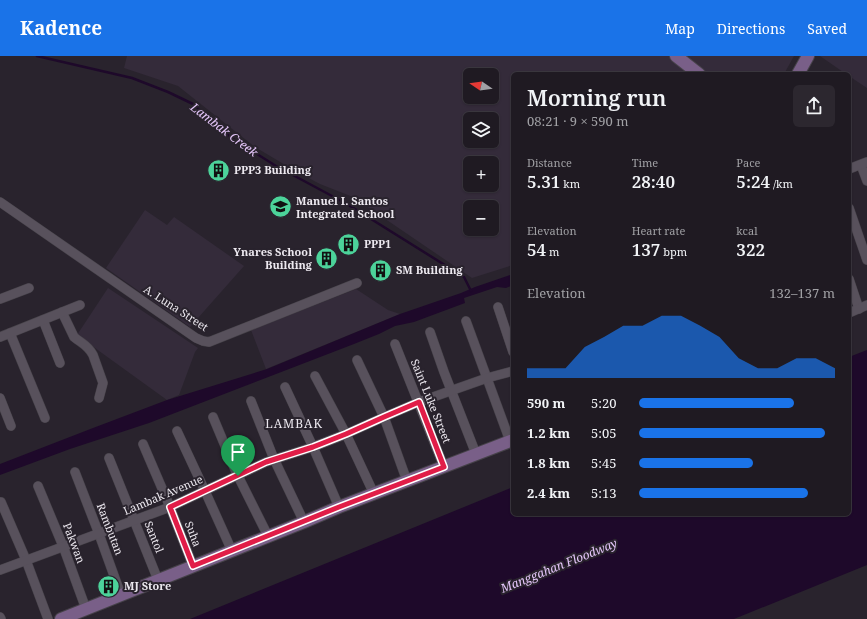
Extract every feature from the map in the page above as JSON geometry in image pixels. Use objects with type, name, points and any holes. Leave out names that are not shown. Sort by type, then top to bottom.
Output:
[{"type":"main road","points":[[676,56],[696,72]]},
{"type":"main road","points":[[799,72],[808,56]]},
{"type":"main road","points":[[61,619],[339,507],[511,441]]},
{"type":"street","points":[[851,168],[864,163],[867,181]]},
{"type":"street","name":"A. Luna Street","points":[[0,202],[202,341],[209,342],[357,283]]},
{"type":"street","points":[[851,214],[867,260]]},
{"type":"street","points":[[851,283],[863,307],[851,312]]},
{"type":"street","points":[[0,299],[29,288]]},
{"type":"street","points":[[0,337],[80,305]]},
{"type":"street","points":[[498,307],[511,346]]},
{"type":"street","points":[[62,312],[75,339],[83,343],[91,350],[103,384],[99,398]]},
{"type":"street","points":[[43,320],[60,363]]},
{"type":"street","points":[[466,322],[486,378],[511,439]]},
{"type":"street","points":[[430,332],[476,454]]},
{"type":"street","points":[[10,333],[45,418]]},
{"type":"street","name":"Saint Luke Street","points":[[395,344],[444,467]]},
{"type":"street","points":[[356,360],[384,417],[407,481]]},
{"type":"street","name":"Lambak Avenue","points":[[0,570],[170,507],[266,462],[313,447],[419,402],[486,378],[511,372]]},
{"type":"street","points":[[315,376],[346,434],[374,494]]},
{"type":"street","points":[[285,387],[339,507]]},
{"type":"street","points":[[0,398],[11,426]]},
{"type":"street","points":[[251,401],[274,459],[304,522]]},
{"type":"street","points":[[213,417],[238,476],[268,536]]},
{"type":"street","points":[[177,431],[232,551]]},
{"type":"street","name":"Suha","points":[[143,444],[193,566]]},
{"type":"street","name":"Santol","points":[[109,458],[158,580]]},
{"type":"street","name":"Rambutan","points":[[74,472],[99,534],[121,595]]},
{"type":"street","name":"Pakwan","points":[[38,486],[63,546],[86,609]]},
{"type":"street","points":[[0,502],[26,560],[48,619]]},
{"type":"shaded area","points":[[127,56],[794,56],[785,72],[511,72],[511,266],[472,278],[353,197],[320,184],[255,147],[178,86],[124,68]]},
{"type":"shaded area","points":[[820,56],[867,56],[867,88],[851,77],[851,72],[843,72]]},
{"type":"shaded area","points":[[145,210],[167,225],[174,217],[244,266],[190,327],[106,268]]},
{"type":"shaded area","points":[[108,288],[198,348],[195,352],[179,395],[167,400],[77,335]]},
{"type":"shaded area","points":[[356,289],[388,310],[400,314],[266,369],[251,330]]},
{"type":"water","points":[[511,275],[511,286],[506,288],[497,287],[464,298],[465,303],[414,322],[395,326],[354,344],[149,423],[70,449],[0,475],[0,464],[167,400],[267,369],[400,314]]},
{"type":"water","name":"Manggahan Floodway","points":[[867,350],[867,565],[734,619],[190,619],[511,488],[511,516],[851,516],[851,356]]},
{"type":"waterway","name":"Lambak Creek","points":[[37,56],[132,78],[168,92],[193,104],[230,137],[276,166],[347,204],[464,277],[471,291]]},
{"type":"place","name":"PPP3 Building","points":[[218,170]]},
{"type":"place","name":"Manuel I. Santos Integrated School","points":[[281,207]]},
{"type":"place","name":"PPP1","points":[[348,244]]},
{"type":"place","name":"Ynares School Building","points":[[327,258]]},
{"type":"place","name":"SM Building","points":[[380,270]]},
{"type":"place","name":"MJ Store","points":[[108,586]]},
{"type":"district","name":"LAMBAK","points":[[294,424]]},
{"type":"route","points":[[419,402],[444,467],[339,507],[193,566],[170,507],[238,476],[266,462],[313,447],[419,402]]}]
